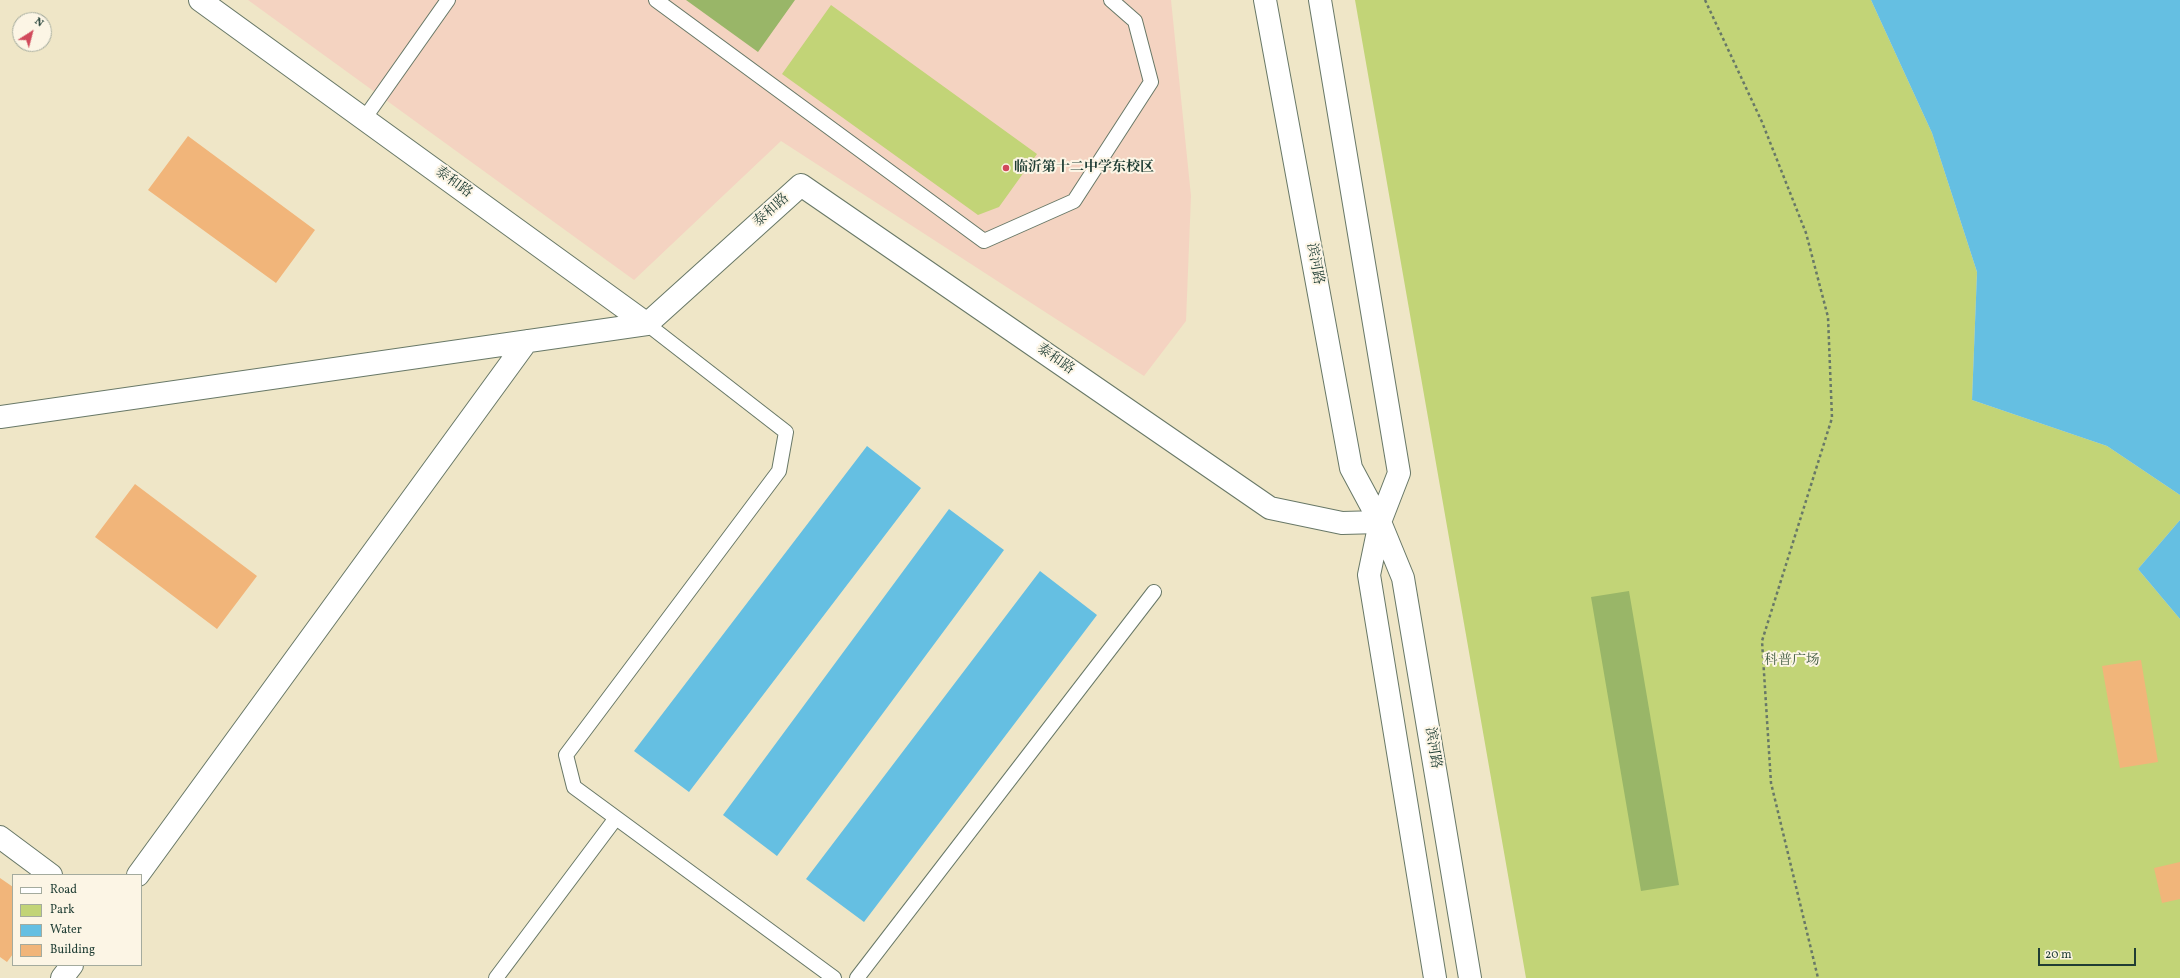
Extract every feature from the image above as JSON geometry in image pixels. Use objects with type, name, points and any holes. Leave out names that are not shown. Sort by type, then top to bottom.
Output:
[{"type":"street","name":"泰和路","points":[[200,0],[647,324],[801,185],[1270,508],[1342,523],[1380,522]]},
{"type":"street","name":"滨河路","points":[[1265,0],[1351,468],[1380,522],[1403,578],[1470,978]]},
{"type":"street","points":[[1320,0],[1399,472],[1380,522],[1368,575],[1435,978]]},
{"type":"street","points":[[0,417],[647,324]]},
{"type":"street","points":[[139,874],[527,341]]},
{"type":"street","points":[[0,837],[50,874]]},
{"type":"street","points":[[62,978],[71,966]]},
{"type":"lane","points":[[364,119],[448,0]]},
{"type":"lane","points":[[656,0],[984,241],[1074,201],[1151,82],[1135,21],[1111,0]]},
{"type":"lane","points":[[647,324],[786,432],[779,471],[566,755],[574,787],[834,978]]},
{"type":"lane","points":[[857,978],[1154,592]]},
{"type":"lane","points":[[496,978],[616,818]]},
{"type":"path","points":[[1705,0],[1762,122],[1806,233],[1828,317],[1832,418],[1762,641],[1771,784],[1818,978]]},
{"type":"shaded area","name":"临沂第十二中学东校区","points":[[248,0],[1171,0],[1191,196],[1186,321],[1144,376],[781,141],[634,280]]},
{"type":"green space","points":[[686,0],[795,0],[758,52]]},
{"type":"green space","name":"科普广场","points":[[1355,0],[1871,0],[1932,133],[1977,272],[1972,400],[2107,446],[2180,495],[2180,520],[2138,569],[2180,619],[2180,978],[1526,978]]},
{"type":"green space","points":[[831,5],[1037,154],[999,207],[978,215],[782,74]]},
{"type":"green space","points":[[1629,591],[1679,885],[1641,891],[1591,597]]},
{"type":"water","points":[[1871,0],[2180,0],[2180,495],[2107,446],[1972,400],[1977,272],[1932,133]]},
{"type":"water","points":[[867,446],[921,488],[689,792],[634,751]]},
{"type":"water","points":[[949,509],[1004,550],[777,856],[723,815]]},
{"type":"water","points":[[2180,520],[2180,619],[2138,569]]},
{"type":"water","points":[[1040,571],[1097,615],[864,922],[806,879]]},
{"type":"building","points":[[188,136],[315,230],[276,283],[148,190]]},
{"type":"building","points":[[135,484],[257,576],[217,629],[95,537]]},
{"type":"building","points":[[2141,660],[2158,762],[2120,768],[2102,666]]},
{"type":"building","points":[[2180,862],[2180,899],[2162,903],[2154,868]]},
{"type":"building","points":[[0,878],[12,886],[12,955],[7,962],[0,957]]},
{"type":"place","name":"临沂第十二中学东校区","points":[[1006,168]]}]
